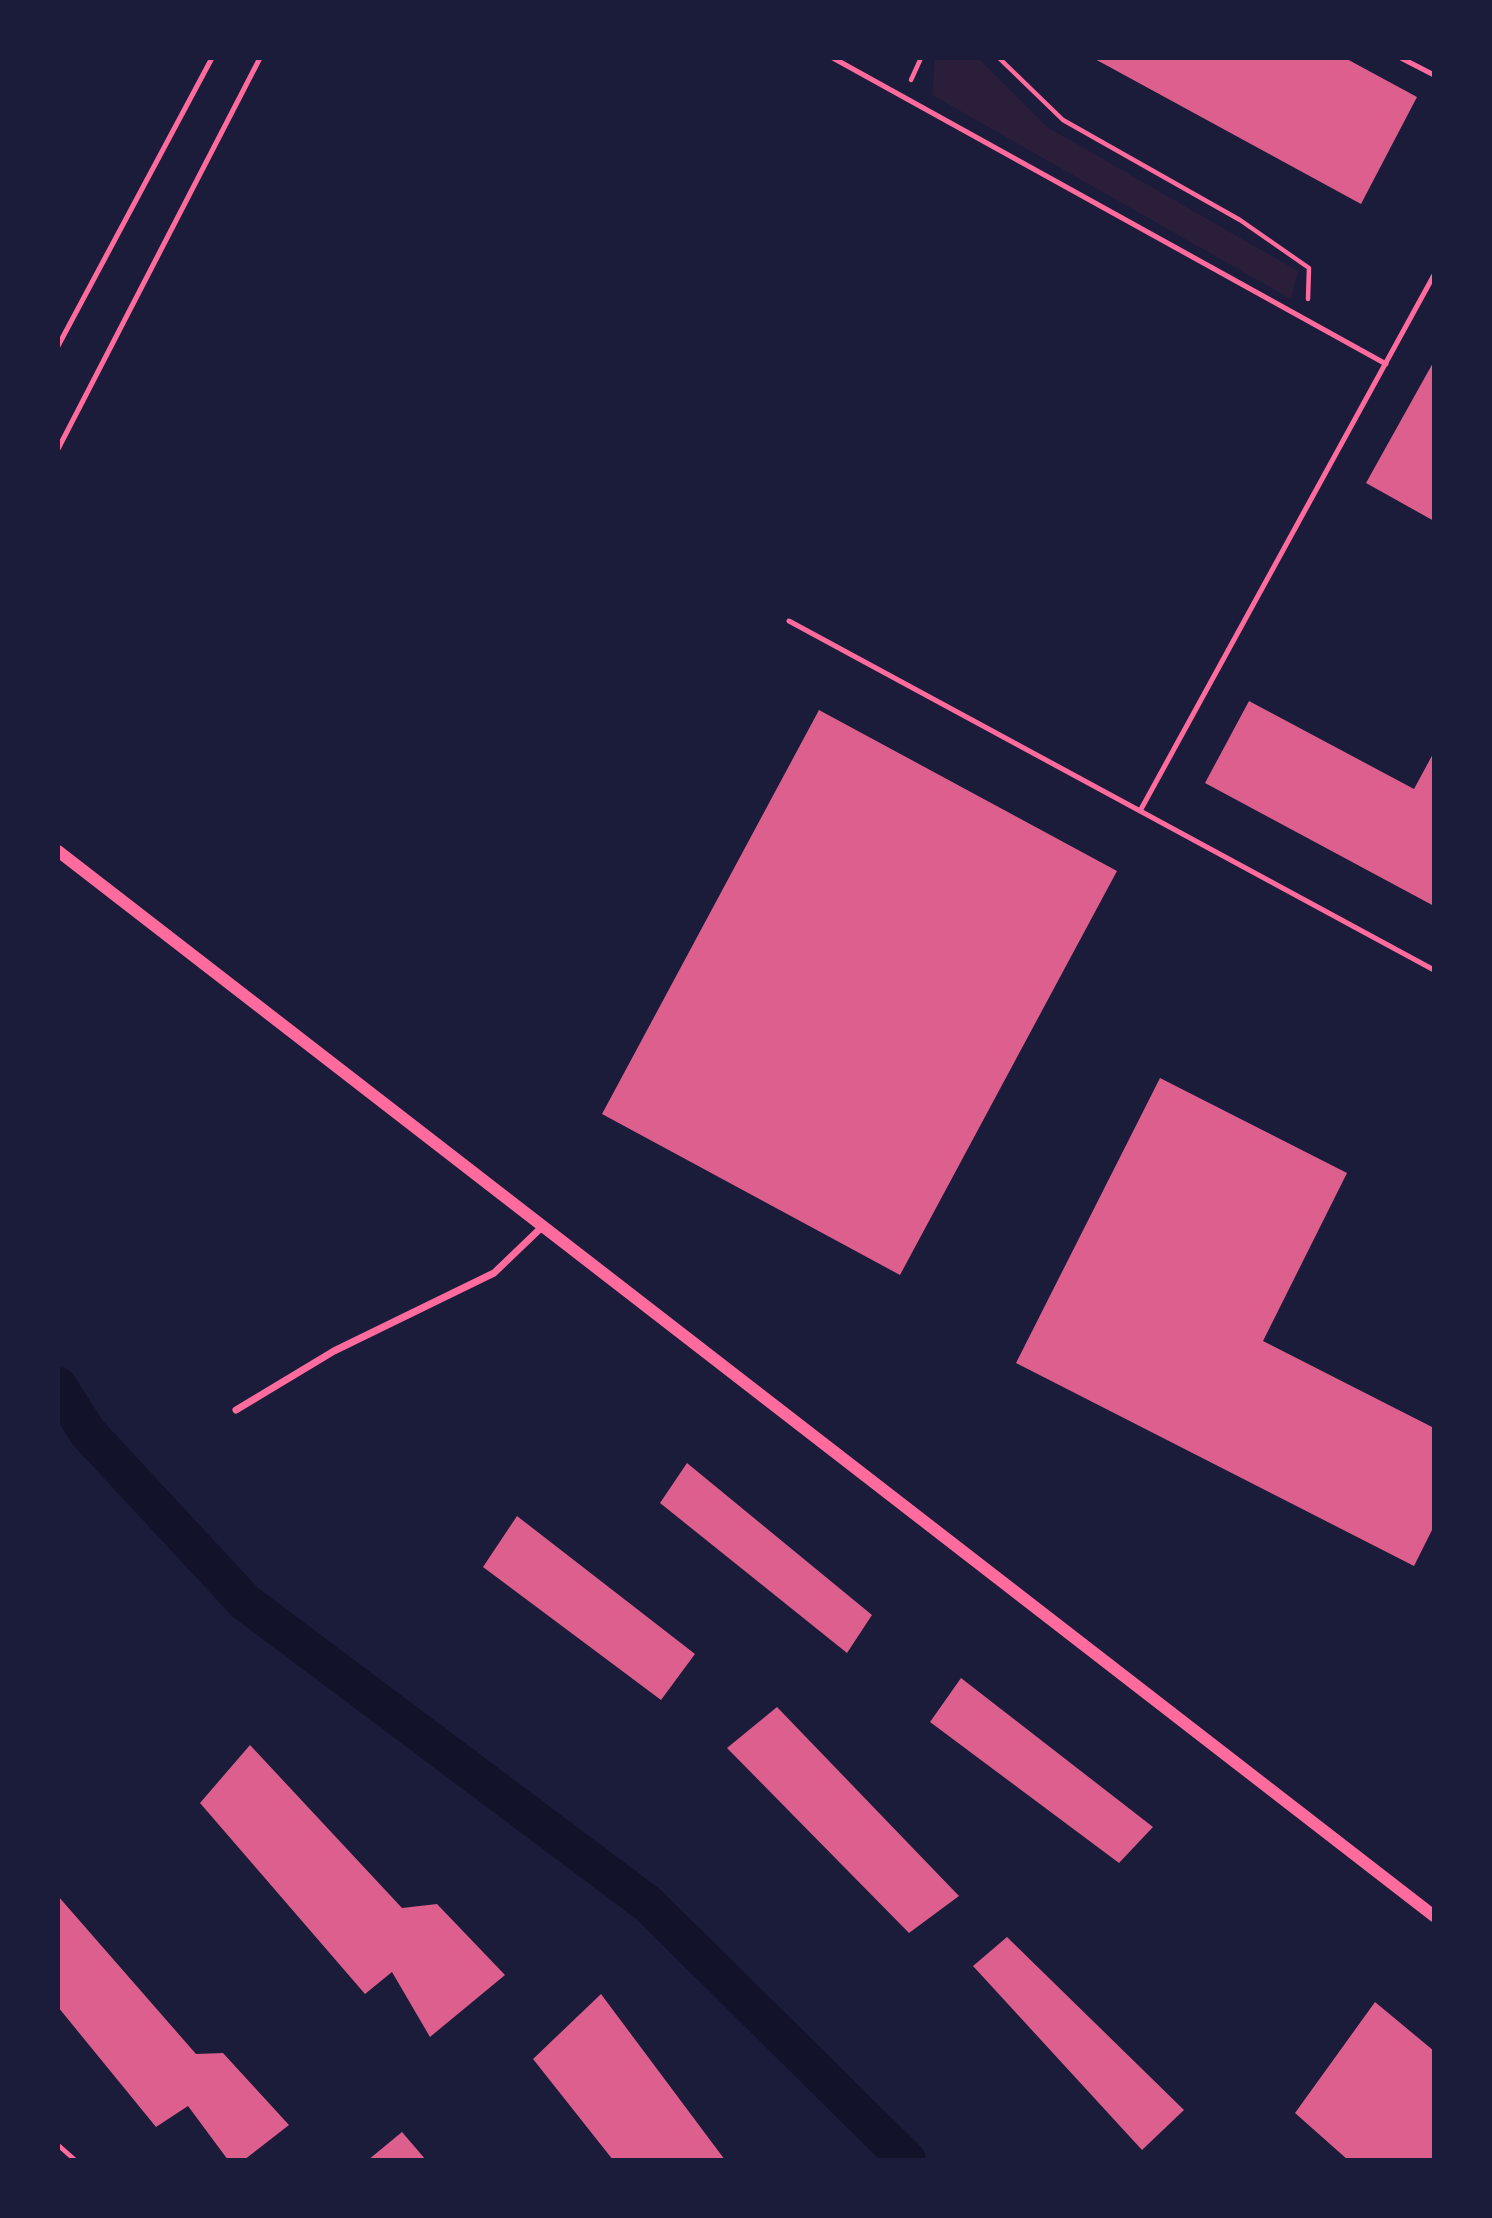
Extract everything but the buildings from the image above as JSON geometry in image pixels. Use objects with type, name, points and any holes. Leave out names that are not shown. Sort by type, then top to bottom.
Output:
[{"type":"street","points":[[58,851],[1434,1916]]},
{"type":"street","points":[[236,1410],[334,1351],[494,1273],[543,1226]]},
{"type":"lane","points":[[58,346],[212,58]]},
{"type":"lane","points":[[58,449],[260,58]]},
{"type":"lane","points":[[833,58],[1385,364]]},
{"type":"lane","points":[[1401,58],[1434,75]]},
{"type":"lane","points":[[1140,811],[1434,275]]},
{"type":"lane","points":[[789,621],[1434,970]]},
{"type":"path","points":[[999,58],[1063,120],[1240,220],[1309,268],[1308,321]]},
{"type":"path","points":[[58,2145],[75,2160]]},
{"type":"shaded area","points":[[935,58],[978,58],[1047,127],[1298,271],[1291,299],[932,95]]},
{"type":"waterway","points":[[58,1386],[88,1433],[245,1602],[648,1904],[907,2160]]}]
